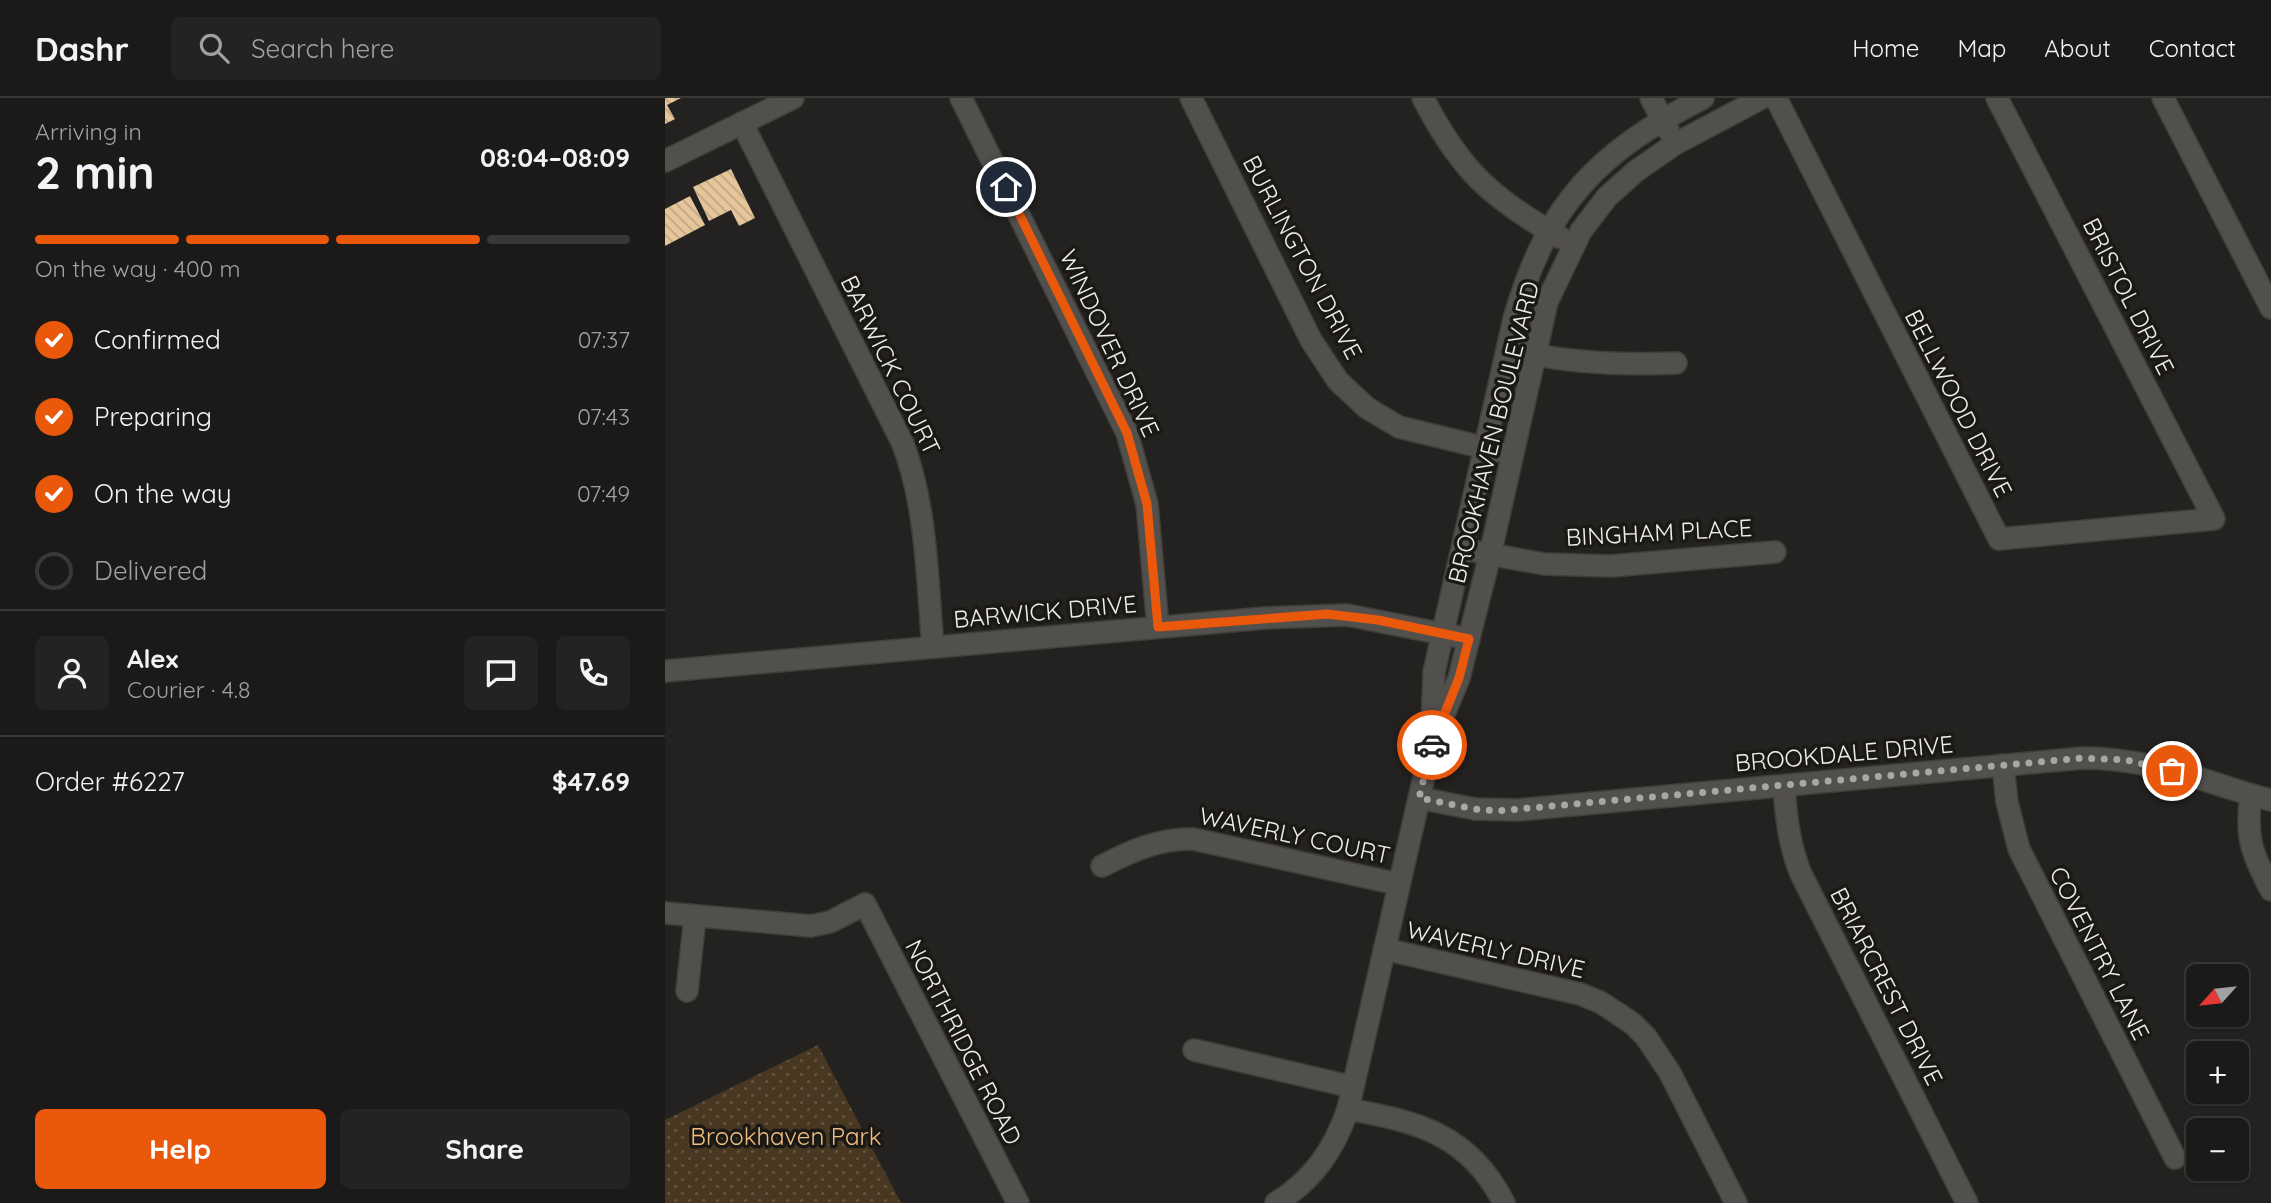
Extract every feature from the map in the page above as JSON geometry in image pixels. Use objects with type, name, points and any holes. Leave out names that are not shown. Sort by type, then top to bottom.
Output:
[{"type":"street","points":[[665,161],[793,98]]},
{"type":"street","name":"WINDOVER DRIVE","points":[[961,98],[1127,433],[1147,504],[1158,627]]},
{"type":"street","name":"BURLINGTON DRIVE","points":[[1191,98],[1311,340],[1338,381],[1367,408],[1399,427],[1512,454]]},
{"type":"street","points":[[1423,98],[1451,146],[1474,176],[1504,202],[1574,245]]},
{"type":"street","points":[[1651,98],[1675,144]]},
{"type":"street","name":"BROOKHAVEN BOULEVARD","points":[[1431,746],[1434,672],[1522,290],[1549,230],[1579,186],[1627,142],[1703,98]]},
{"type":"street","name":"BROOKHAVEN BOULEVARD","points":[[1276,1203],[1318,1168],[1339,1134],[1348,1109],[1431,746],[1459,678],[1490,555],[1547,302],[1581,231],[1607,197],[1636,171],[1675,144],[1762,98]]},
{"type":"street","name":"BELLWOOD DRIVE","points":[[1776,98],[1999,539],[2214,519]]},
{"type":"street","name":"BRISTOL DRIVE","points":[[1997,98],[2214,519]]},
{"type":"street","points":[[2164,98],[2271,308]]},
{"type":"street","name":"BARWICK COURT","points":[[742,123],[903,444],[914,474],[920,504],[933,647]]},
{"type":"street","points":[[1507,348],[1592,363],[1676,363]]},
{"type":"street","name":"BINGHAM PLACE","points":[[1462,549],[1544,564],[1611,566],[1775,552]]},
{"type":"street","name":"BARWICK DRIVE","points":[[665,671],[1327,614],[1369,618],[1469,639]]},
{"type":"street","name":"BROOKDALE DRIVE","points":[[1419,798],[1475,809],[1517,810],[2083,758],[2126,760],[2223,785],[2261,798]]},
{"type":"street","name":"COVENTRY LANE","points":[[2003,765],[2007,802],[2019,849],[2175,1158]]},
{"type":"street","name":"BRIARCREST DRIVE","points":[[1784,786],[1788,833],[1801,874],[1967,1203]]},
{"type":"street","points":[[2261,798],[2248,816],[2251,845],[2256,862],[2271,890]]},
{"type":"street","name":"WAVERLY COURT","points":[[1102,866],[1129,852],[1167,840],[1193,839],[1398,884]]},
{"type":"street","name":"NORTHRIDGE ROAD","points":[[695,917],[811,926],[830,922],[865,904],[1017,1203]]},
{"type":"street","points":[[665,913],[695,917],[687,991]]},
{"type":"street","name":"WAVERLY DRIVE","points":[[1384,949],[1580,994],[1600,1002],[1633,1024],[1646,1037],[1670,1073],[1736,1203]]},
{"type":"street","points":[[1194,1050],[1353,1087]]},
{"type":"street","points":[[1348,1109],[1402,1121],[1444,1137],[1474,1159],[1486,1172],[1504,1203]]},
{"type":"green space","name":"Brookhaven Park","points":[[818,1045],[901,1203],[665,1203],[665,1120]]},
{"type":"building","points":[[665,98],[681,98],[667,105],[675,119],[665,124]]},
{"type":"building","points":[[731,169],[755,218],[739,226],[731,210],[709,221],[693,187]]},
{"type":"building","points":[[690,196],[705,225],[665,246],[665,209]]},
{"type":"way so far","points":[[1432,745],[1419,798],[1497,811],[2083,758],[2126,760],[2172,771]]},
{"type":"route","points":[[1006,187],[1127,433],[1147,504],[1158,627],[1327,614],[1378,620],[1469,639],[1459,678],[1432,745]]}]
